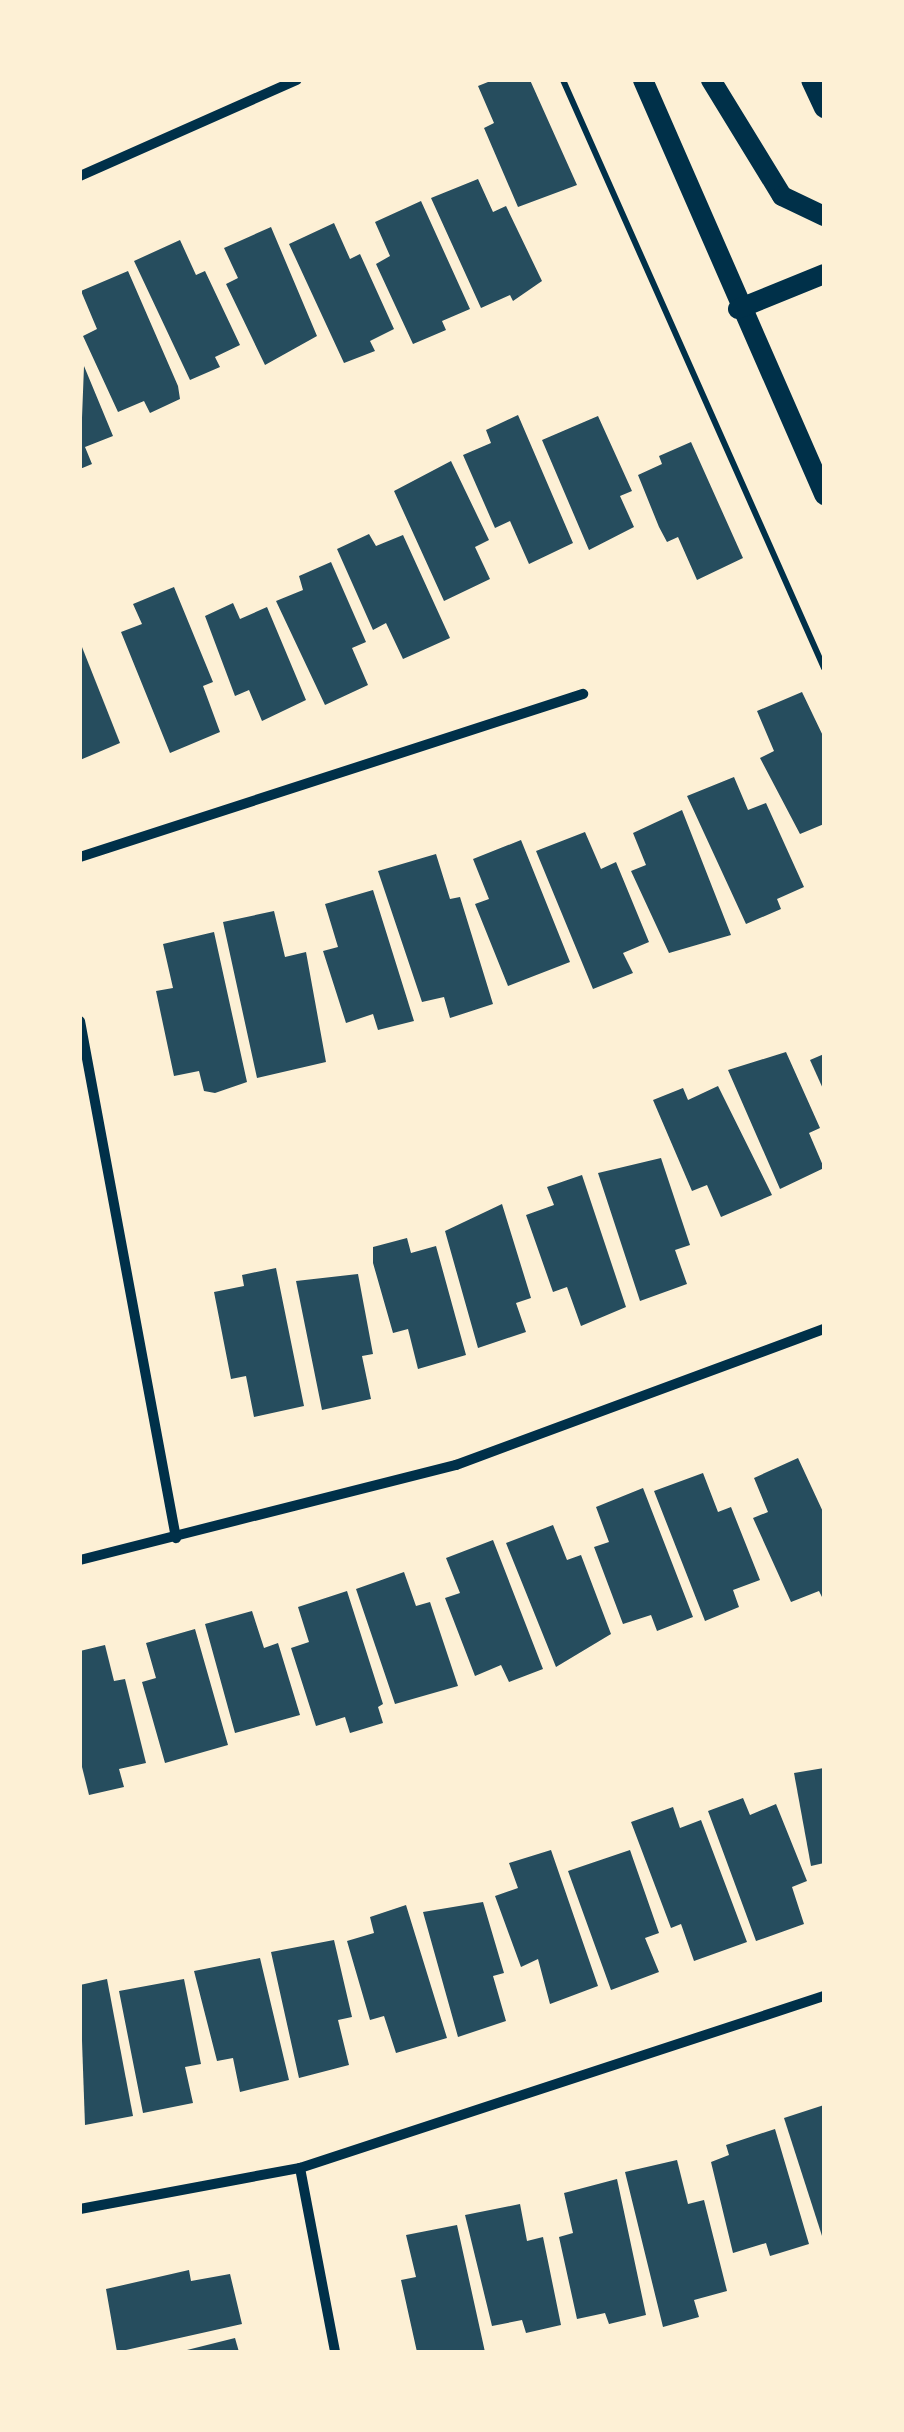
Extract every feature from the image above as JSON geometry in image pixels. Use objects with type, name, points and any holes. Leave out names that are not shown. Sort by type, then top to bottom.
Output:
[{"type":"main road","points":[[643,80],[738,310],[824,495]]},
{"type":"main road","points":[[710,80],[782,196],[824,216]]},
{"type":"main road","points":[[811,80],[824,108]]},
{"type":"main road","points":[[738,310],[824,274]]},
{"type":"street","points":[[80,176],[296,80]]},
{"type":"street","points":[[80,857],[583,694]]},
{"type":"street","points":[[80,1022],[176,1538]]},
{"type":"street","points":[[80,1560],[456,1465],[824,1329]]},
{"type":"street","points":[[80,2209],[300,2168],[824,1996]]},
{"type":"street","points":[[300,2168],[335,2352]]},
{"type":"path","points":[[563,80],[824,668]]},
{"type":"building","points":[[493,80],[530,80],[577,185],[518,207],[484,128],[494,123],[478,86]]},
{"type":"building","points":[[478,179],[493,212],[506,206],[542,281],[513,301],[510,295],[481,308],[431,198]]},
{"type":"building","points":[[421,201],[470,309],[442,321],[446,330],[413,344],[376,264],[390,256],[375,222]]},
{"type":"building","points":[[334,223],[350,259],[360,254],[394,329],[370,341],[375,351],[344,363],[289,244]]},
{"type":"building","points":[[271,227],[317,336],[265,365],[226,284],[238,278],[224,248]]},
{"type":"building","points":[[180,240],[196,275],[205,271],[240,345],[215,357],[220,367],[190,380],[134,261]]},
{"type":"building","points":[[128,271],[178,386],[180,399],[150,413],[144,401],[118,412],[83,336],[97,329],[81,291]]},
{"type":"building","points":[[84,366],[113,436],[85,447],[92,464],[80,469]]},
{"type":"building","points":[[518,415],[573,543],[529,564],[510,521],[495,528],[463,455],[491,443],[486,430]]},
{"type":"building","points":[[598,416],[632,491],[620,496],[634,527],[589,550],[542,440]]},
{"type":"building","points":[[691,442],[743,558],[697,580],[678,537],[667,542],[638,475],[662,464],[659,456]]},
{"type":"building","points":[[451,461],[489,540],[475,547],[490,579],[444,601],[394,491]]},
{"type":"building","points":[[369,534],[376,546],[403,535],[450,638],[403,659],[386,623],[373,630],[337,549]]},
{"type":"building","points":[[331,562],[366,642],[352,648],[368,685],[325,705],[276,601],[303,590],[299,576]]},
{"type":"building","points":[[174,587],[213,682],[203,686],[220,732],[170,753],[121,632],[142,624],[133,604]]},
{"type":"building","points":[[233,603],[240,619],[267,607],[306,700],[262,721],[249,690],[235,696],[205,616]]},
{"type":"building","points":[[80,642],[120,743],[80,760]]},
{"type":"building","points":[[802,692],[824,738],[824,824],[800,834],[760,758],[774,751],[757,711]]},
{"type":"building","points":[[734,777],[748,810],[766,803],[804,887],[777,899],[781,909],[746,924],[687,796]]},
{"type":"building","points":[[682,810],[731,935],[669,953],[631,871],[646,865],[633,833]]},
{"type":"building","points":[[585,832],[601,869],[616,862],[649,942],[623,953],[633,973],[593,989],[536,851]]},
{"type":"building","points":[[521,840],[570,962],[508,986],[475,904],[489,899],[473,859]]},
{"type":"building","points":[[436,854],[450,899],[460,897],[493,1004],[450,1018],[444,997],[422,1002],[378,871]]},
{"type":"building","points":[[373,890],[414,1021],[378,1030],[373,1014],[346,1023],[323,951],[338,947],[325,904]]},
{"type":"building","points":[[274,911],[285,957],[306,952],[326,1062],[257,1078],[223,922]]},
{"type":"building","points":[[214,932],[247,1082],[215,1093],[204,1091],[199,1071],[174,1076],[156,991],[173,988],[163,944]]},
{"type":"building","points":[[786,1052],[820,1128],[809,1133],[824,1168],[780,1189],[728,1070]]},
{"type":"building","points":[[824,1054],[824,1091],[810,1060]]},
{"type":"building","points":[[718,1086],[772,1195],[721,1217],[707,1185],[692,1191],[653,1100],[683,1088],[688,1100]]},
{"type":"building","points":[[661,1158],[690,1245],[675,1250],[687,1284],[640,1301],[598,1173]]},
{"type":"building","points":[[582,1175],[626,1307],[581,1326],[567,1287],[553,1292],[526,1215],[554,1205],[547,1187]]},
{"type":"building","points":[[502,1204],[531,1298],[516,1303],[526,1332],[478,1348],[445,1231]]},
{"type":"building","points":[[407,1238],[411,1253],[436,1246],[466,1355],[418,1369],[408,1329],[393,1333],[373,1263],[373,1247]]},
{"type":"building","points":[[276,1268],[304,1406],[254,1417],[246,1376],[231,1379],[214,1292],[244,1286],[242,1275]]},
{"type":"building","points":[[358,1274],[373,1354],[362,1356],[371,1399],[322,1410],[296,1281]]},
{"type":"building","points":[[798,1458],[824,1514],[824,1601],[819,1591],[791,1602],[753,1518],[768,1512],[754,1478]]},
{"type":"building","points":[[703,1473],[718,1512],[731,1507],[760,1580],[733,1590],[739,1607],[705,1621],[654,1491]]},
{"type":"building","points":[[643,1488],[693,1617],[657,1631],[651,1615],[623,1624],[594,1547],[609,1542],[596,1507]]},
{"type":"building","points":[[553,1525],[567,1560],[581,1555],[611,1634],[556,1667],[506,1543]]},
{"type":"building","points":[[493,1540],[543,1669],[509,1682],[501,1665],[475,1676],[445,1598],[460,1593],[446,1558]]},
{"type":"building","points":[[404,1572],[416,1606],[430,1602],[458,1686],[395,1704],[356,1589]]},
{"type":"building","points":[[347,1591],[383,1704],[378,1707],[383,1723],[350,1733],[345,1717],[316,1726],[291,1648],[309,1642],[298,1607]]},
{"type":"building","points":[[252,1611],[264,1648],[278,1643],[300,1715],[235,1733],[205,1624]]},
{"type":"building","points":[[195,1629],[228,1745],[165,1763],[142,1682],[156,1678],[146,1643]]},
{"type":"building","points":[[105,1645],[114,1681],[125,1679],[146,1763],[119,1769],[124,1787],[89,1795],[80,1759],[80,1651]]},
{"type":"building","points":[[824,1768],[824,1863],[811,1866],[794,1773]]},
{"type":"building","points":[[743,1798],[750,1815],[776,1804],[807,1881],[792,1887],[804,1924],[756,1941],[708,1811]]},
{"type":"building","points":[[673,1807],[680,1828],[701,1820],[747,1942],[694,1961],[681,1924],[671,1928],[631,1822]]},
{"type":"building","points":[[551,1850],[598,1986],[550,2004],[538,1959],[521,1967],[495,1896],[518,1888],[509,1863]]},
{"type":"building","points":[[630,1850],[659,1933],[645,1938],[659,1972],[611,1990],[568,1871]]},
{"type":"building","points":[[483,1902],[504,1973],[493,1976],[506,2021],[458,2037],[423,1912]]},
{"type":"building","points":[[406,1905],[447,2038],[396,2053],[384,2016],[370,2020],[347,1941],[374,1933],[370,1917]]},
{"type":"building","points":[[334,1940],[352,2017],[338,2020],[349,2065],[299,2078],[271,1952]]},
{"type":"building","points":[[260,1958],[289,2080],[240,2092],[233,2058],[217,2061],[194,1971]]},
{"type":"building","points":[[107,1979],[133,2116],[85,2125],[80,1985]]},
{"type":"building","points":[[184,1979],[201,2064],[185,2067],[193,2103],[143,2113],[119,1991]]},
{"type":"building","points":[[824,2105],[824,2238],[823,2239],[784,2118]]},
{"type":"building","points":[[775,2129],[809,2244],[770,2256],[766,2243],[733,2253],[711,2162],[729,2155],[726,2145]]},
{"type":"building","points":[[677,2160],[688,2204],[704,2200],[727,2291],[694,2300],[699,2317],[663,2327],[625,2172]]},
{"type":"building","points":[[617,2179],[646,2315],[609,2324],[605,2313],[577,2319],[559,2237],[573,2233],[564,2193]]},
{"type":"building","points":[[520,2204],[527,2241],[543,2237],[561,2325],[526,2333],[522,2320],[492,2326],[465,2215]]},
{"type":"building","points":[[457,2225],[485,2352],[417,2352],[401,2280],[416,2277],[406,2235]]},
{"type":"building","points":[[189,2270],[191,2281],[230,2274],[242,2324],[117,2352],[106,2289]]},
{"type":"building","points":[[235,2338],[239,2352],[183,2352],[183,2351]]}]
